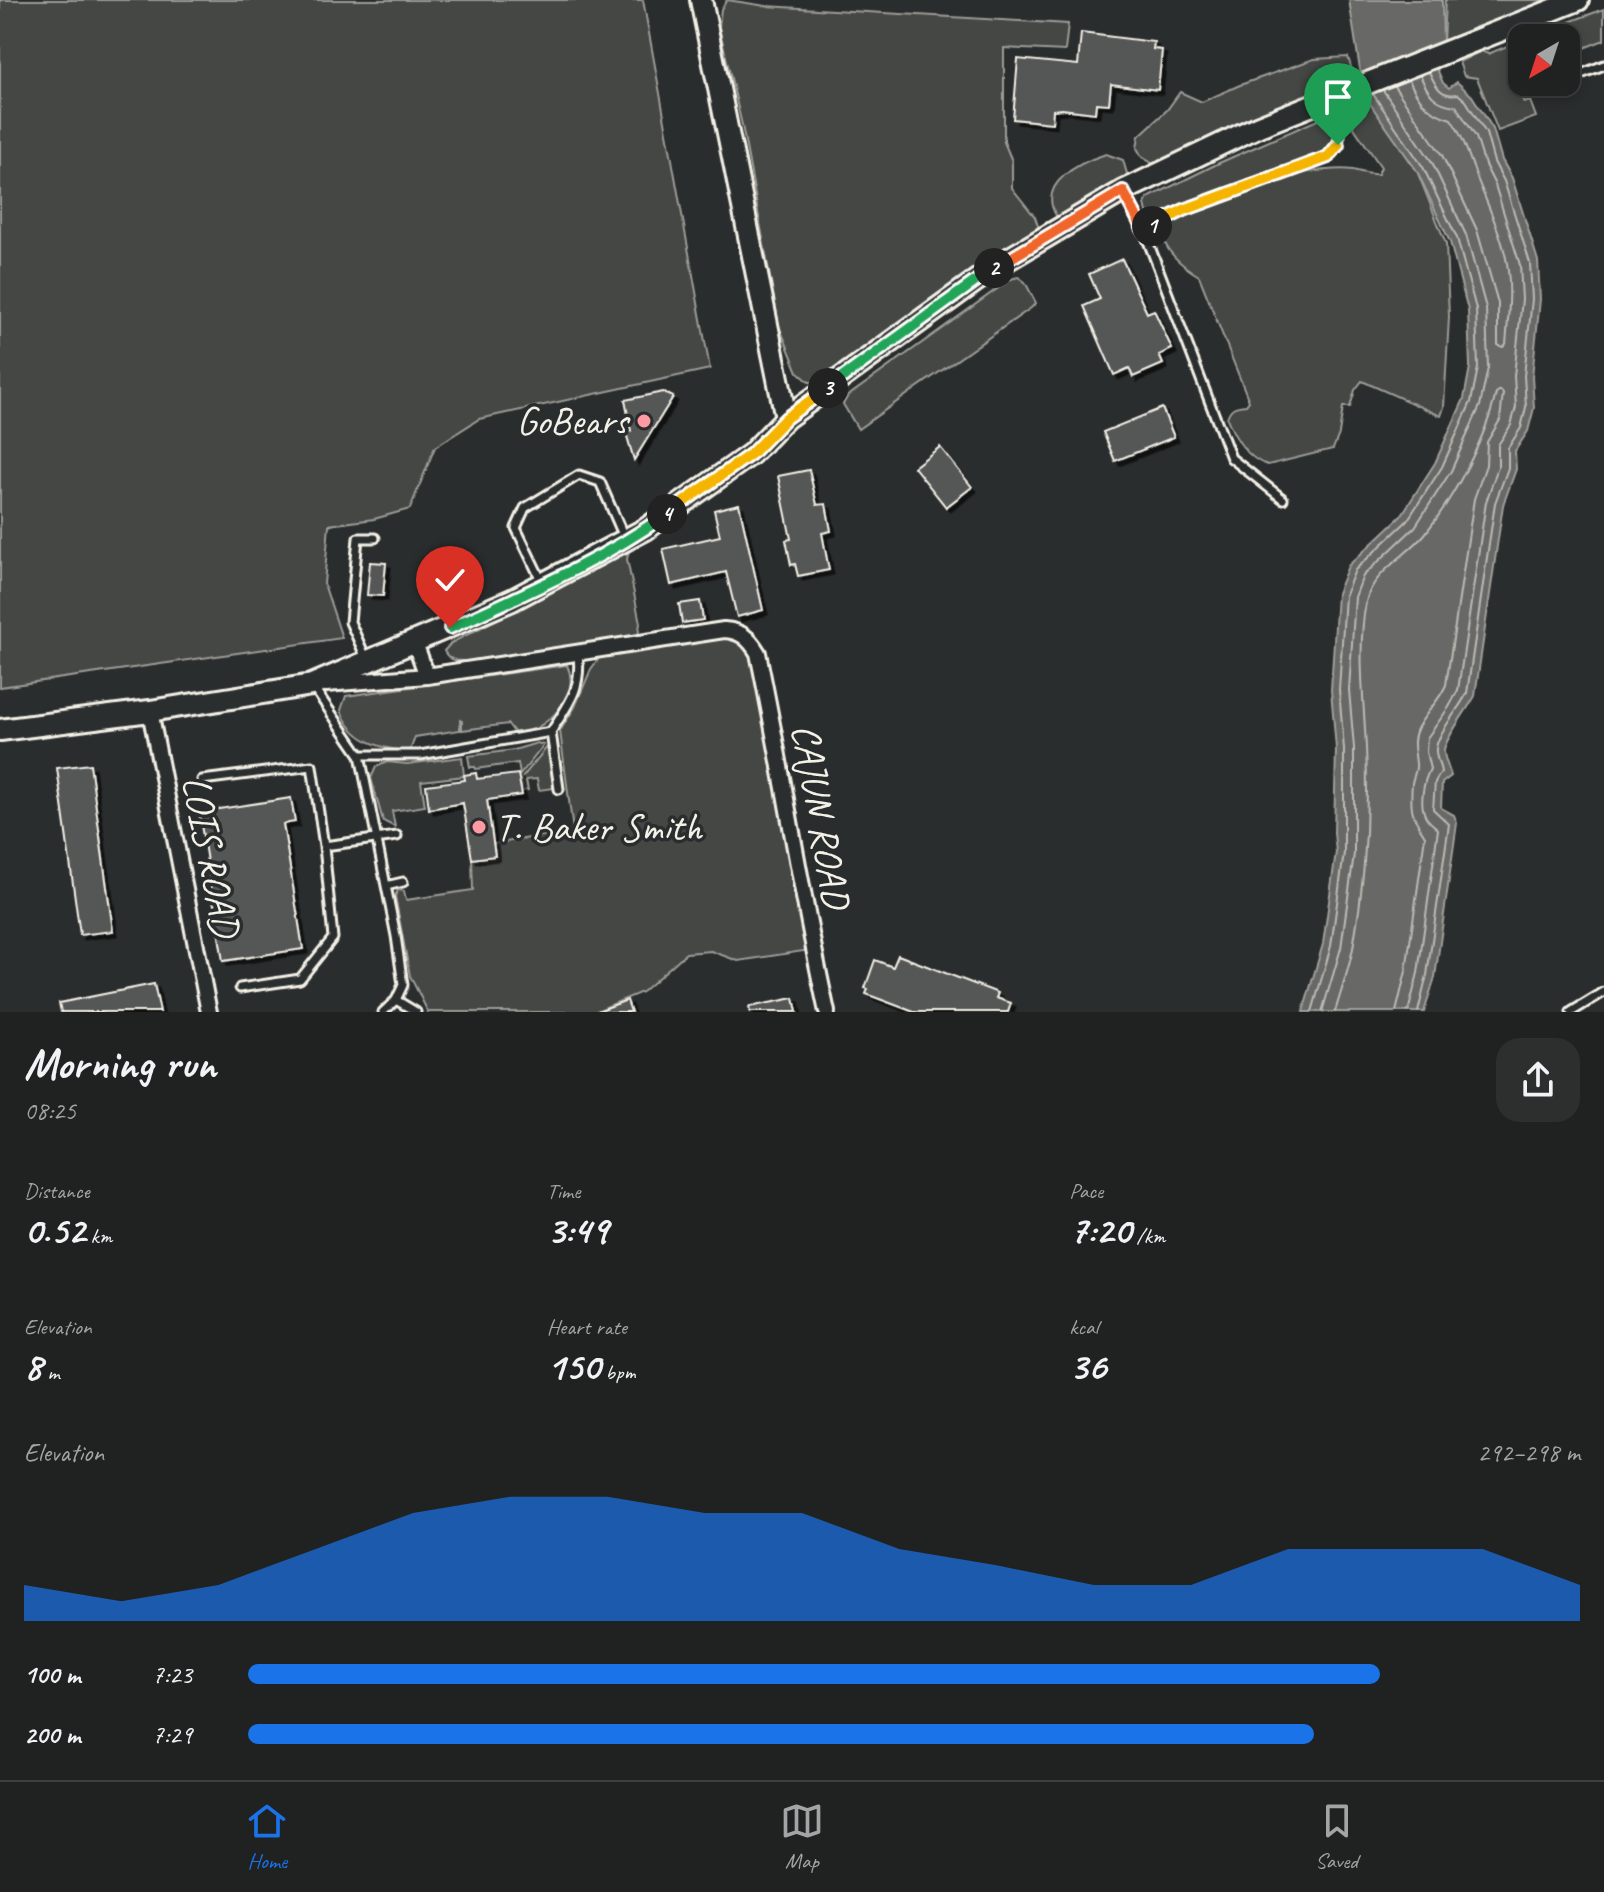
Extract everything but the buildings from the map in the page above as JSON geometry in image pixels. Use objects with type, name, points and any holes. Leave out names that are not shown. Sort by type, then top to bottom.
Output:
[{"type":"main road","points":[[701,0],[786,418]]},
{"type":"main road","points":[[0,730],[150,711],[312,685],[415,643],[543,584],[626,541],[751,454],[786,418],[995,267],[1123,191],[1259,126],[1578,0]]},
{"type":"street","name":"CAJUN ROAD","points":[[578,654],[724,630],[745,636],[758,653],[827,1012]]},
{"type":"street","points":[[415,643],[427,676]]},
{"type":"street","points":[[312,685],[427,676],[578,654]]},
{"type":"street","name":"LOIS ROAD","points":[[150,711],[209,1012]]},
{"type":"lane","points":[[1580,74],[1604,65]]},
{"type":"lane","points":[[1144,231],[1184,210],[1328,157],[1338,145],[1343,128],[1331,98]]},
{"type":"lane","points":[[1123,191],[1144,231],[1231,458],[1283,499]]},
{"type":"lane","points":[[543,584],[516,528],[525,508],[579,475],[600,482],[626,541]]},
{"type":"lane","points":[[367,660],[350,622],[358,538],[375,538]]},
{"type":"lane","points":[[559,789],[551,732],[575,693],[580,676],[578,654]]},
{"type":"lane","points":[[312,685],[360,755],[403,985],[396,1000],[383,1012]]},
{"type":"lane","points":[[360,755],[420,755],[551,732]]},
{"type":"lane","points":[[202,780],[312,766],[333,938],[300,979],[240,988]]},
{"type":"lane","points":[[324,846],[397,836]]},
{"type":"lane","points":[[386,886],[403,882]]},
{"type":"lane","points":[[1571,1012],[1604,992]]},
{"type":"lane","points":[[396,1000],[416,1012]]},
{"type":"shaded area","points":[[0,0],[643,0],[710,369],[479,419],[435,447],[410,509],[374,519],[329,525],[324,584],[342,638],[0,687]]},
{"type":"shaded area","points":[[727,0],[766,6],[1068,24],[1065,51],[1004,48],[1004,142],[1012,161],[1012,188],[1035,217],[1040,232],[819,382],[809,382],[798,372],[779,326],[742,125],[719,27],[721,9]]},
{"type":"shaded area","points":[[1445,0],[1559,0],[1443,44]]},
{"type":"shaded area","points":[[1604,9],[1604,40],[1580,49],[1580,24],[1564,24]]},
{"type":"shaded area","points":[[1508,46],[1508,96],[1521,96],[1524,103],[1530,101],[1536,117],[1498,131],[1477,78],[1464,76],[1459,62],[1481,51],[1488,54]]},
{"type":"shaded area","points":[[1348,57],[1352,70],[1329,78],[1331,90],[1157,166],[1142,157],[1137,148],[1139,136],[1167,110],[1180,92],[1202,102],[1314,59]]},
{"type":"shaded area","points":[[1366,97],[1417,171],[1446,244],[1449,317],[1444,407],[1441,416],[1362,381],[1355,390],[1350,407],[1343,407],[1333,449],[1268,465],[1248,453],[1230,425],[1227,418],[1231,409],[1246,405],[1249,401],[1199,276],[1169,250],[1163,229],[1210,204],[1296,174],[1342,169],[1378,174],[1381,167],[1347,113]]},
{"type":"shaded area","points":[[1322,118],[1336,130],[1331,145],[1320,155],[1158,217],[1148,216],[1145,204],[1148,198]]},
{"type":"shaded area","points":[[1106,154],[1123,160],[1129,181],[1061,219],[1057,217],[1052,205],[1056,184],[1074,168]]},
{"type":"shaded area","points":[[1018,277],[1025,282],[1036,303],[1031,308],[858,429],[843,404],[848,396]]},
{"type":"shaded area","points":[[629,551],[627,559],[640,623],[638,637],[474,661],[453,659],[444,651],[451,643]]},
{"type":"shaded area","points":[[727,638],[740,641],[752,652],[810,950],[738,961],[711,951],[686,953],[642,992],[594,1012],[428,1012],[410,976],[395,896],[398,890],[404,891],[406,900],[473,890],[472,859],[495,856],[493,844],[573,831],[560,731],[600,657]]},
{"type":"shaded area","points":[[567,665],[570,689],[558,710],[539,726],[517,736],[508,724],[462,730],[460,720],[460,730],[415,737],[410,751],[399,750],[360,736],[341,710],[346,696]]},
{"type":"shaded area","points":[[537,743],[544,745],[520,775],[518,763],[476,769],[470,767],[468,756],[514,750]]},
{"type":"shaded area","points":[[547,747],[554,788],[539,790],[537,779],[526,780],[528,790],[523,791],[521,779]]},
{"type":"shaded area","points":[[462,757],[464,776],[421,781],[425,806],[392,811],[395,827],[383,821],[371,778],[376,767],[387,762],[407,764]]},
{"type":"water","points":[[1349,0],[1442,0],[1443,44],[1437,69],[1443,83],[1449,88],[1457,82],[1472,96],[1493,129],[1538,261],[1540,299],[1532,377],[1534,408],[1528,431],[1515,451],[1516,469],[1503,505],[1475,696],[1444,751],[1451,776],[1442,783],[1441,808],[1454,815],[1457,823],[1435,977],[1424,1012],[1303,1012],[1323,944],[1336,852],[1336,749],[1331,690],[1337,593],[1348,566],[1401,516],[1435,463],[1464,399],[1470,367],[1468,310],[1450,242],[1417,171],[1364,95]]},
{"type":"place","name":"GoBears","points":[[644,421]]},
{"type":"place","name":"T. Baker Smith","points":[[479,827]]},
{"type":"route","points":[[450,628],[512,600],[646,529],[751,454],[786,418],[995,267],[1123,191],[1144,231],[1184,210],[1328,157],[1338,145]]}]
